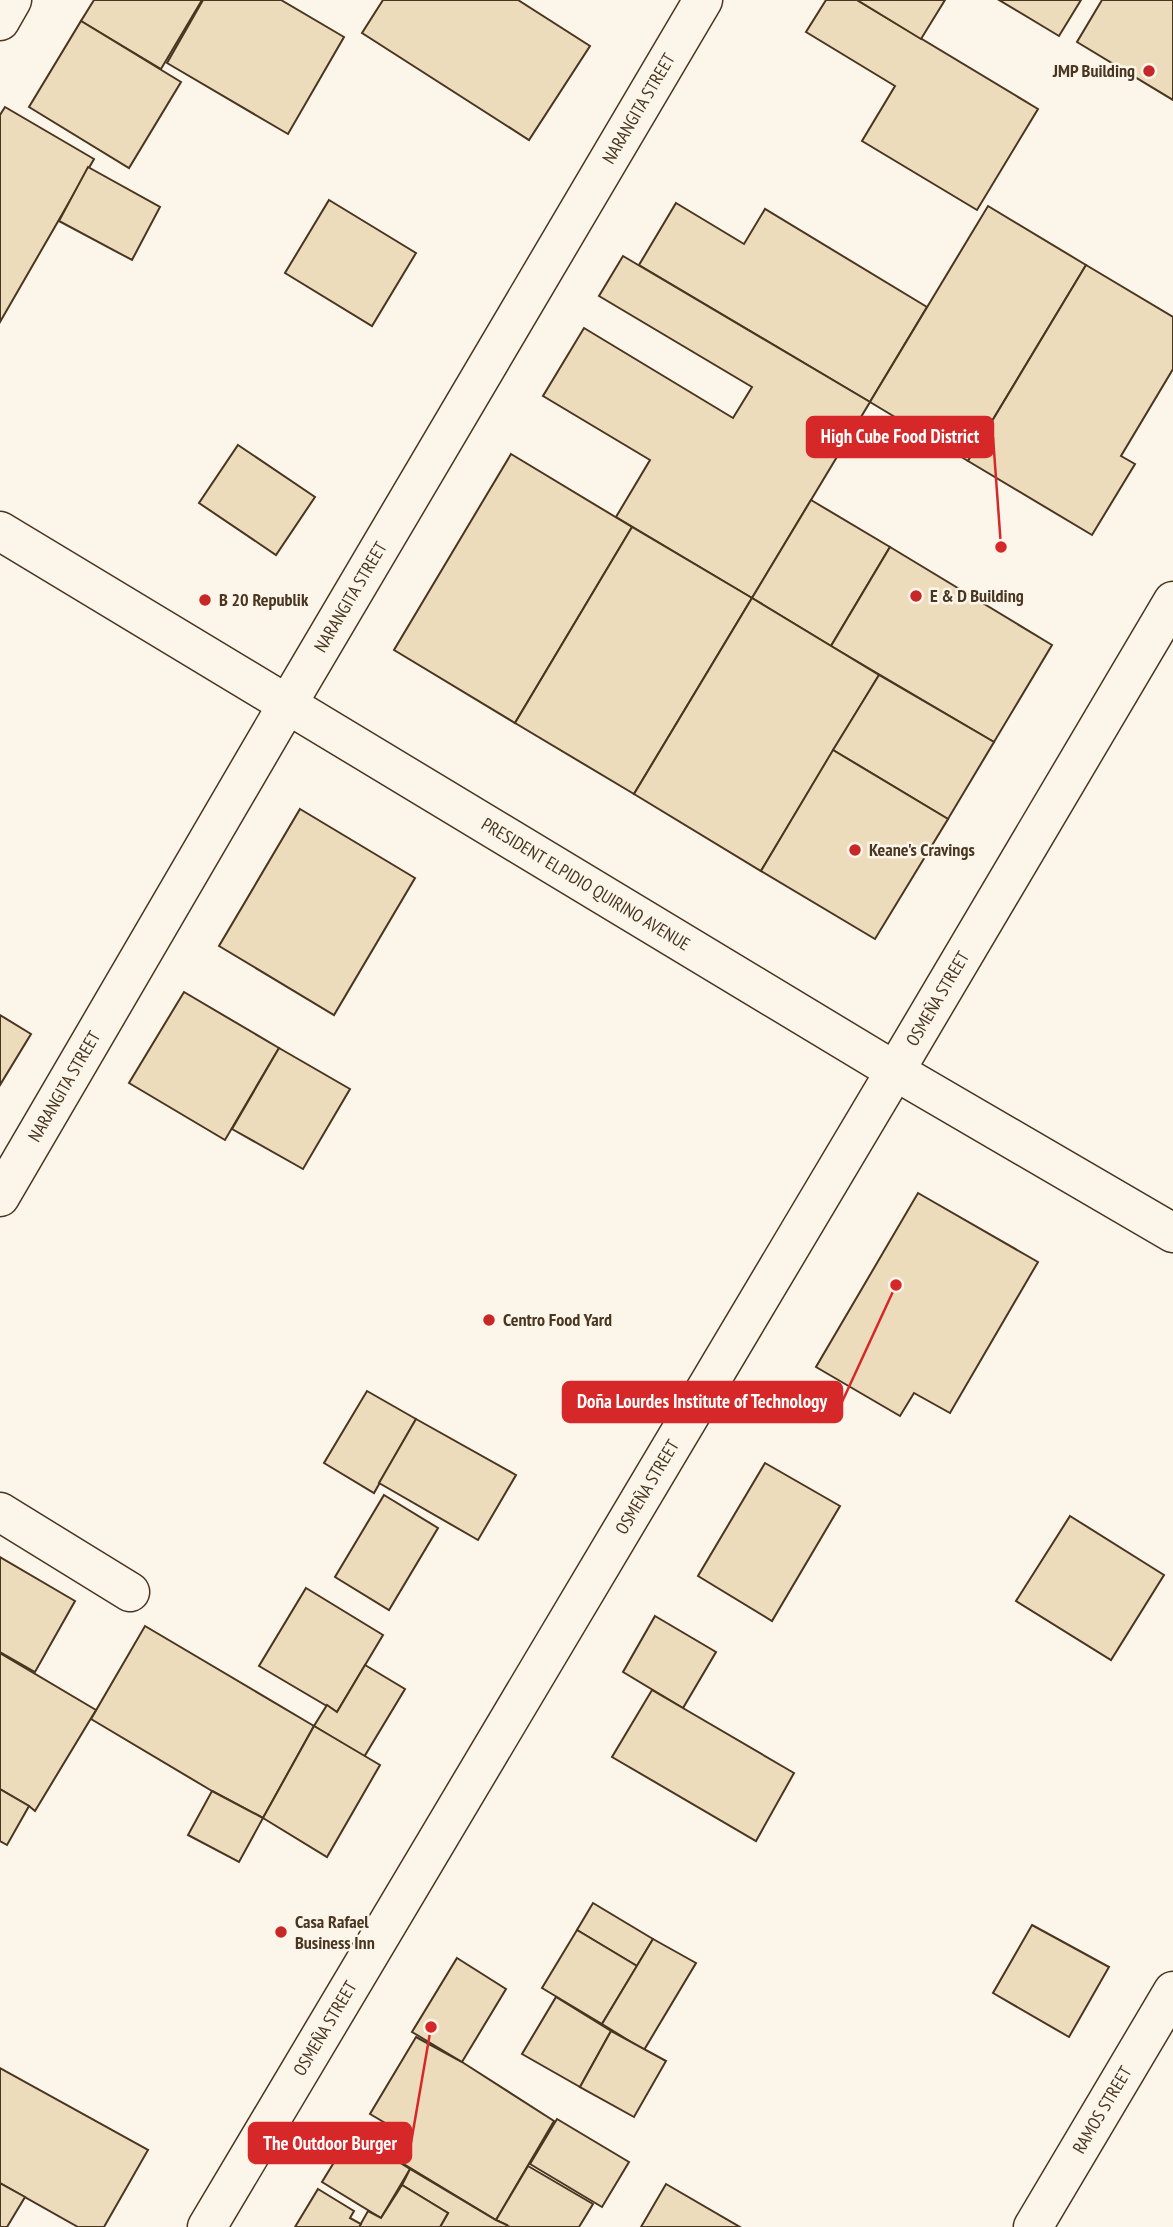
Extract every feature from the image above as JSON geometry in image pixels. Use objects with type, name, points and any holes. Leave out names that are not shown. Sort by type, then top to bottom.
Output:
[{"type":"street","points":[[0,21],[12,0]]},
{"type":"street","name":"NARANGITA STREET","points":[[0,1197],[703,0]]},
{"type":"street","name":"PRESIDENT ELPIDIO QUIRINO AVENUE","points":[[0,531],[895,1071],[1173,1233]]},
{"type":"street","name":"OSMEÑA STREET","points":[[207,2227],[1173,601]]},
{"type":"street","points":[[0,1512],[130,1592]]},
{"type":"street","name":"RAMOS STREET","points":[[1033,2227],[1173,1991]]},
{"type":"building","points":[[94,0],[202,0],[161,69],[81,21]]},
{"type":"building","points":[[203,0],[281,0],[344,37],[288,134],[167,63]]},
{"type":"building","points":[[383,0],[518,0],[590,46],[529,140],[362,33]]},
{"type":"building","points":[[826,0],[857,0],[1038,109],[977,210],[862,141],[895,86],[806,32]]},
{"type":"building","points":[[857,0],[945,0],[921,39]]},
{"type":"building","points":[[999,0],[1081,0],[1059,36]]},
{"type":"building","name":"JMP Building","points":[[1102,0],[1173,0],[1173,100],[1077,42]]},
{"type":"building","points":[[81,21],[181,82],[129,168],[29,107]]},
{"type":"building","points":[[5,107],[94,159],[0,322],[0,115]]},
{"type":"building","points":[[88,167],[160,207],[132,260],[59,221]]},
{"type":"building","points":[[329,200],[416,253],[372,326],[285,273]]},
{"type":"building","points":[[676,203],[744,244],[765,209],[927,307],[870,402],[639,265]]},
{"type":"building","points":[[988,206],[1086,265],[968,461],[870,402]]},
{"type":"building","points":[[623,256],[870,402],[752,598],[616,517],[650,460],[543,396],[584,328],[733,418],[752,387],[599,296]]},
{"type":"building","points":[[1086,265],[1173,317],[1173,369],[1121,456],[1135,464],[1092,535],[968,461]]},
{"type":"building","points":[[238,445],[315,497],[276,555],[199,503]]},
{"type":"building","points":[[511,454],[632,527],[515,723],[394,650]]},
{"type":"building","points":[[811,500],[890,547],[831,646],[752,598]]},
{"type":"building","points":[[632,527],[752,598],[634,794],[515,723]]},
{"type":"building","name":"E & D Building","points":[[890,547],[1052,645],[994,742],[831,646]]},
{"type":"building","points":[[752,598],[879,675],[761,871],[634,794]]},
{"type":"building","points":[[879,675],[994,742],[948,819],[833,750]]},
{"type":"building","points":[[833,750],[948,819],[875,939],[761,871]]},
{"type":"building","points":[[300,809],[415,878],[334,1015],[219,946]]},
{"type":"building","points":[[184,992],[279,1048],[225,1140],[129,1083]]},
{"type":"building","points":[[0,1015],[31,1034],[0,1085]]},
{"type":"building","points":[[279,1048],[350,1089],[303,1169],[232,1129]]},
{"type":"building","points":[[918,1193],[1038,1262],[950,1413],[914,1393],[900,1416],[816,1367]]},
{"type":"building","points":[[367,1391],[416,1419],[374,1493],[324,1463]]},
{"type":"building","points":[[416,1419],[516,1475],[478,1540],[379,1483]]},
{"type":"building","points":[[765,1463],[840,1506],[772,1621],[698,1576]]},
{"type":"building","points":[[384,1495],[438,1528],[389,1610],[335,1577]]},
{"type":"building","points":[[1070,1516],[1164,1575],[1111,1660],[1016,1601]]},
{"type":"building","points":[[0,1557],[75,1601],[35,1672],[0,1652]]},
{"type":"building","points":[[306,1588],[383,1635],[337,1712],[259,1666]]},
{"type":"building","points":[[655,1616],[716,1652],[683,1708],[623,1672]]},
{"type":"building","points":[[145,1626],[314,1726],[263,1818],[91,1719]]},
{"type":"building","points":[[0,1653],[96,1710],[35,1811],[0,1789]]},
{"type":"building","points":[[365,1665],[405,1689],[364,1757],[314,1726],[327,1705],[337,1712]]},
{"type":"building","points":[[652,1690],[794,1773],[756,1841],[612,1757]]},
{"type":"building","points":[[314,1726],[380,1765],[327,1857],[263,1818]]},
{"type":"building","points":[[0,1789],[29,1806],[7,1845],[0,1841]]},
{"type":"building","points":[[212,1791],[263,1818],[239,1862],[188,1835]]},
{"type":"building","points":[[593,1903],[653,1939],[637,1966],[577,1930]]},
{"type":"building","points":[[1032,1925],[1109,1967],[1069,2037],[993,1993]]},
{"type":"building","points":[[577,1930],[637,1966],[602,2024],[542,1988]]},
{"type":"building","points":[[653,1939],[696,1963],[644,2050],[602,2024]]},
{"type":"building","points":[[457,1958],[506,1989],[462,2062],[412,2032]]},
{"type":"building","points":[[556,1997],[611,2031],[580,2087],[522,2054]]},
{"type":"building","points":[[611,2031],[666,2061],[634,2117],[580,2087]]},
{"type":"building","points":[[416,2037],[462,2062],[554,2121],[496,2220],[379,2149],[392,2127],[370,2114]]},
{"type":"building","points":[[0,2068],[148,2150],[104,2227],[78,2227],[0,2183]]},
{"type":"building","points":[[557,2119],[629,2162],[602,2207],[530,2164]]},
{"type":"building","points":[[352,2133],[410,2169],[381,2218],[322,2182]]},
{"type":"building","points":[[528,2166],[593,2204],[579,2227],[510,2227],[496,2220]]},
{"type":"building","points":[[410,2169],[507,2225],[506,2227],[440,2227],[448,2213],[402,2185]]},
{"type":"building","points":[[0,2183],[25,2197],[7,2227],[0,2227]]},
{"type":"building","points":[[666,2184],[740,2227],[641,2227]]},
{"type":"building","points":[[402,2185],[448,2213],[440,2227],[359,2227],[368,2211],[381,2218]]},
{"type":"building","points":[[318,2189],[354,2211],[350,2218],[361,2224],[359,2227],[295,2227]]},
{"type":"place","name":"JMP Building","points":[[1149,71]]},
{"type":"place","name":"High Cube Food District","points":[[1001,547]]},
{"type":"place","name":"E & D Building","points":[[916,596]]},
{"type":"place","name":"B 20 Republik","points":[[205,600]]},
{"type":"place","name":"Keane's Cravings","points":[[855,850]]},
{"type":"place","name":"Doña Lourdes Institute of Technology","points":[[896,1285]]},
{"type":"place","name":"Centro Food Yard","points":[[489,1320]]},
{"type":"place","name":"Casa Rafael Business Inn","points":[[281,1932]]},
{"type":"place","name":"The Outdoor Burger","points":[[431,2027]]}]
